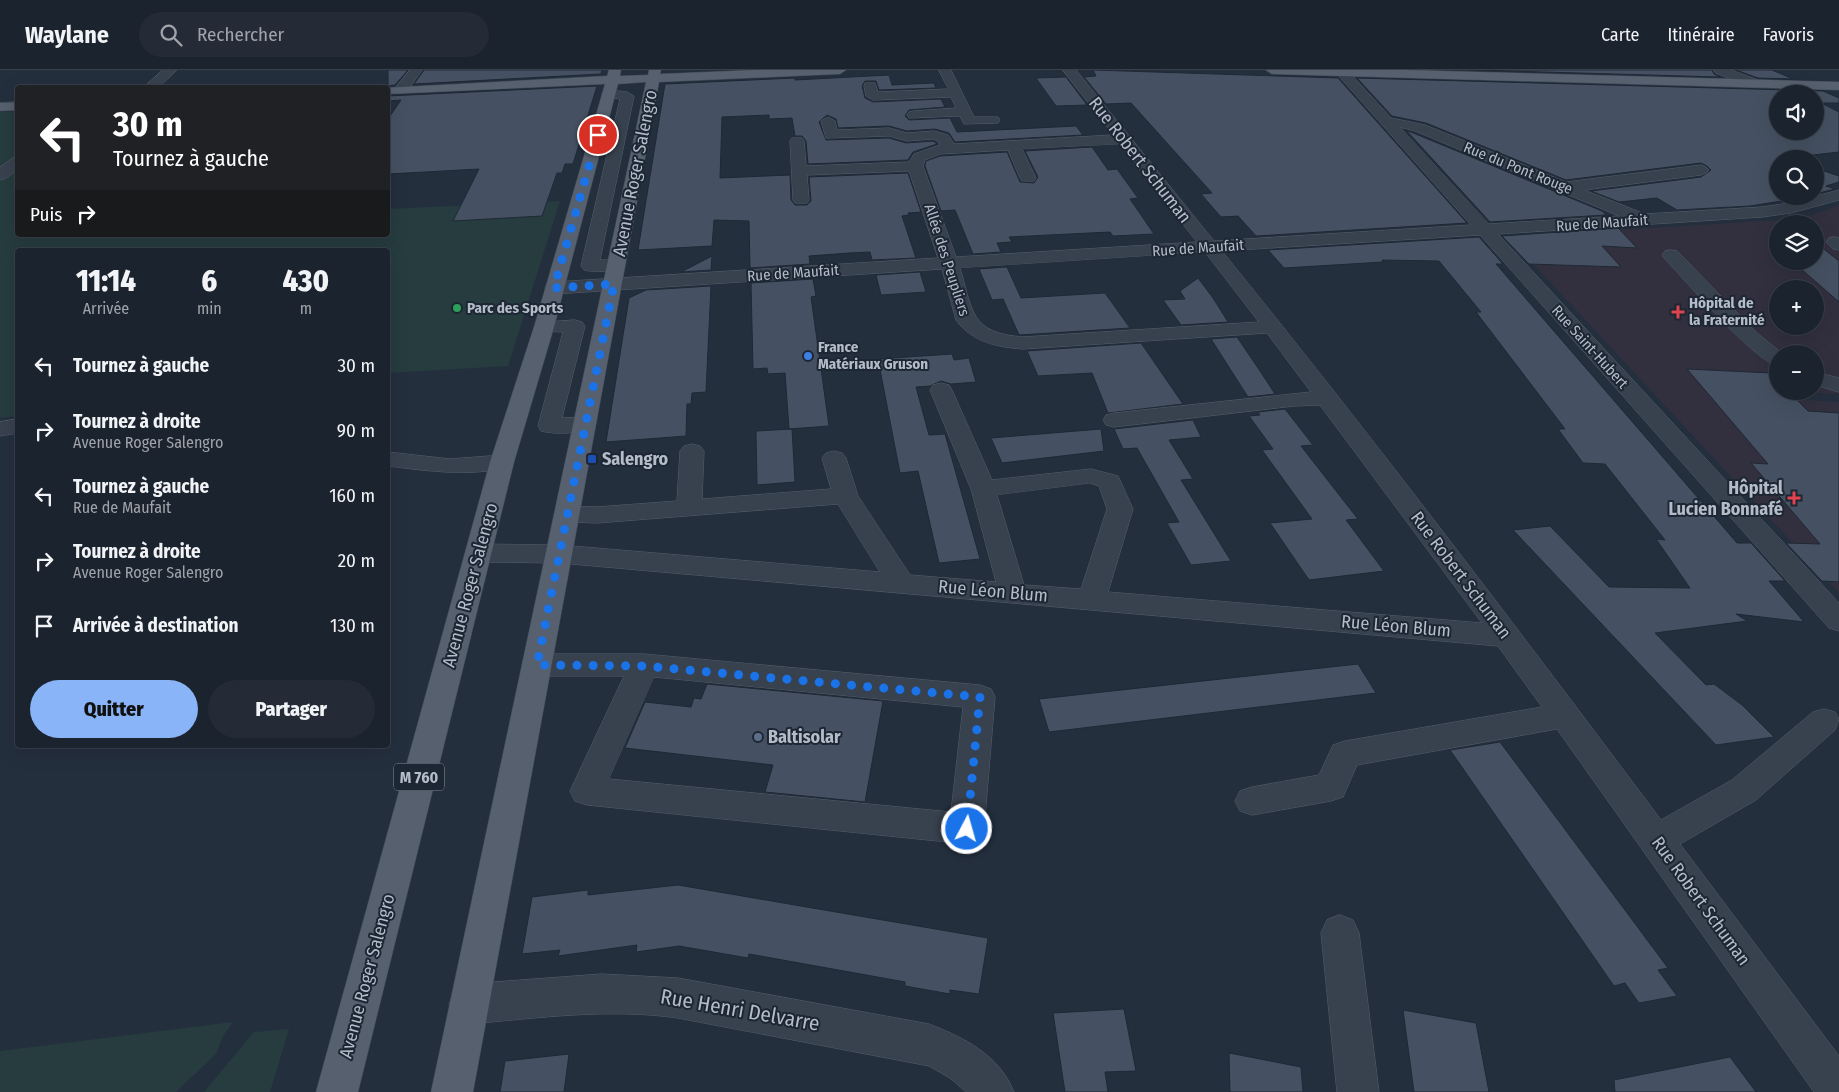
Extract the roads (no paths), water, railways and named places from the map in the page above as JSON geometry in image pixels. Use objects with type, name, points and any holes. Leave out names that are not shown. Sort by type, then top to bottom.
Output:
[{"type":"main road","points":[[394,90],[613,81],[654,74],[840,70]]},
{"type":"main road","points":[[1272,70],[1406,72],[1839,86]]},
{"type":"main road","name":"Avenue Roger Salengro","points":[[452,1092],[616,274],[620,183],[654,74]]},
{"type":"main road","name":"Avenue Roger Salengro","points":[[337,1092],[502,462],[544,327],[613,81]]},
{"type":"main road","points":[[0,107],[15,106]]},
{"type":"street","points":[[152,85],[171,70]]},
{"type":"street","points":[[394,90],[416,70]]},
{"type":"street","points":[[944,70],[969,121],[993,120]]},
{"type":"street","name":"Rue Robert Schuman","points":[[1069,70],[1273,327],[1507,636],[1839,1091]]},
{"type":"street","points":[[1720,70],[1753,84]]},
{"type":"street","name":"Rue Saint-Hubert","points":[[1337,71],[1389,122],[1484,230],[1839,621]]},
{"type":"street","points":[[613,81],[627,96],[620,183],[590,266],[616,274]]},
{"type":"street","points":[[870,86],[873,96],[956,92]]},
{"type":"street","points":[[914,115],[965,111]]},
{"type":"street","points":[[828,121],[831,135],[889,132],[907,137],[934,135],[943,138],[947,142],[947,148]]},
{"type":"street","name":"Rue du Pont Rouge","points":[[1389,122],[1420,128],[1645,220]]},
{"type":"street","points":[[899,135],[900,147],[903,153],[917,161]]},
{"type":"street","points":[[799,172],[917,161],[929,152],[947,148],[1125,140]]},
{"type":"street","points":[[797,141],[801,200]]},
{"type":"street","points":[[1013,145],[1028,178]]},
{"type":"street","name":"Allée des Peupliers","points":[[917,161],[966,320],[970,326],[991,338],[1011,343],[1035,343],[1273,327]]},
{"type":"street","points":[[0,175],[15,163]]},
{"type":"street","points":[[1565,187],[1701,170]]},
{"type":"street","name":"Rue de Maufait","points":[[554,288],[616,274],[949,263],[1773,211],[1839,195]]},
{"type":"street","points":[[1671,255],[1750,337],[1769,353]]},
{"type":"street","points":[[544,327],[575,326],[549,426],[585,424]]},
{"type":"street","points":[[1824,380],[1839,384]]},
{"type":"street","points":[[941,390],[983,490],[1013,593]]},
{"type":"street","points":[[1114,420],[1294,399],[1327,398]]},
{"type":"street","points":[[0,429],[15,426]]},
{"type":"street","points":[[689,507],[692,452]]},
{"type":"street","points":[[834,458],[845,496],[901,583]]},
{"type":"street","points":[[390,459],[450,466],[502,462]]},
{"type":"street","points":[[983,490],[1091,476],[1109,481],[1120,509],[1114,534],[1092,600]]},
{"type":"street","points":[[568,514],[598,515],[845,496]]},
{"type":"street","name":"Rue Léon Blum","points":[[479,553],[560,554],[1507,636]]},
{"type":"street","points":[[537,665],[644,666],[980,697],[967,829],[587,791],[644,666]]},
{"type":"street","points":[[1252,801],[1331,787],[1345,754],[1565,714]]},
{"type":"street","points":[[1656,840],[1744,790],[1824,721]]},
{"type":"street","points":[[1340,933],[1358,1092]]},
{"type":"street","name":"Rue Henri Delvarre","points":[[469,1004],[602,993],[630,993],[678,998],[929,1045],[952,1054],[965,1063],[978,1073],[993,1092]]},
{"type":"place","name":"Parc des Sports","points":[[457,308]]},
{"type":"place","name":"Hôpital de la Fraternité","points":[[1678,312]]},
{"type":"place","name":"France Matériaux Gruson","points":[[808,356]]},
{"type":"place","name":"Salengro","points":[[592,459]]},
{"type":"place","name":"Hôpital Lucien Bonnafé","points":[[1794,498]]},
{"type":"place","name":"Baltisolar","points":[[758,737]]}]
